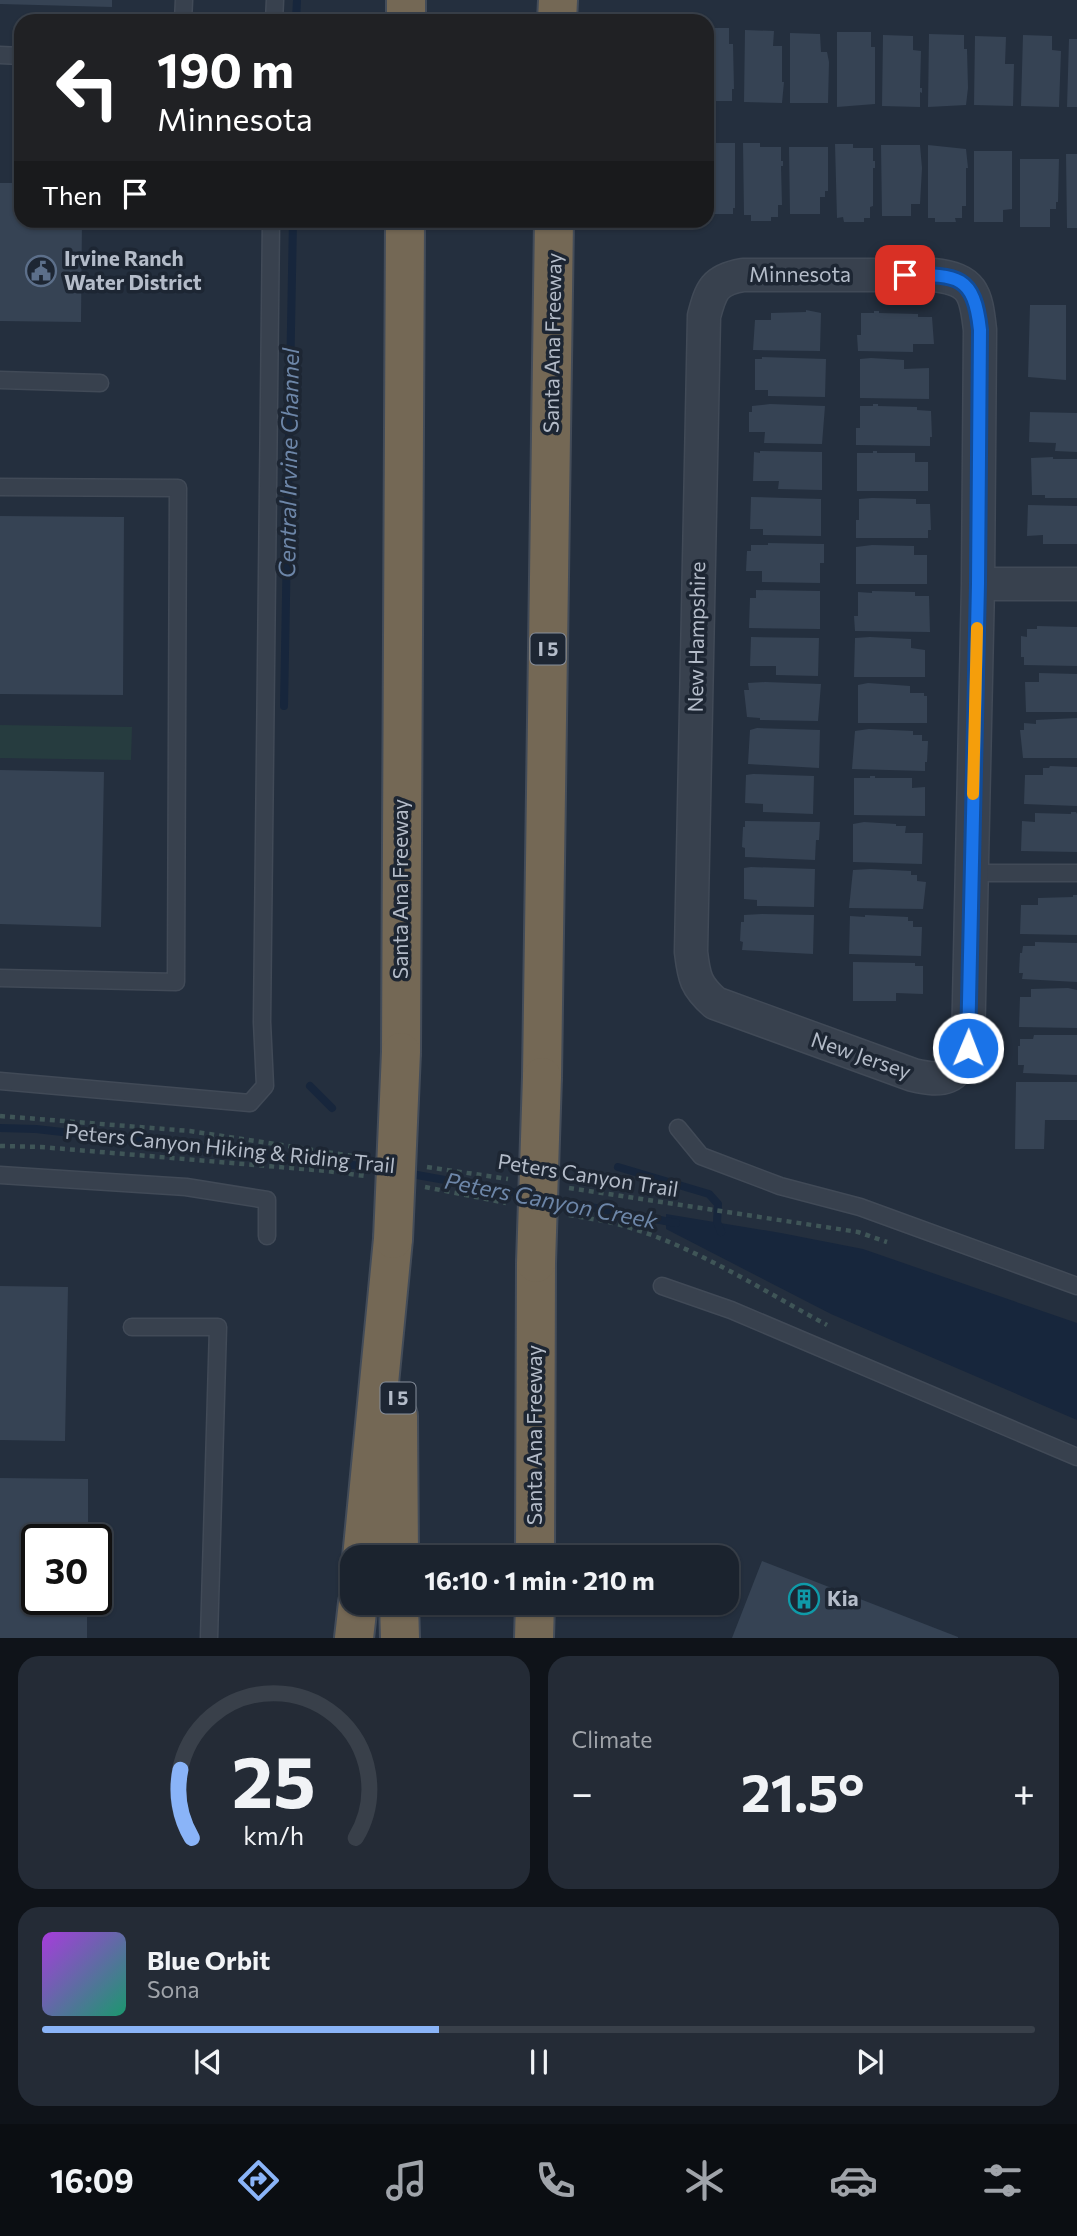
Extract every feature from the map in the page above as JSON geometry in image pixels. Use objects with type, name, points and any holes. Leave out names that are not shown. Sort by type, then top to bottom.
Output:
[{"type":"highway","name":"Santa Ana Freeway","points":[[399,1545],[393,1239],[401,1052],[405,228]]},
{"type":"highway","name":"Santa Ana Freeway","points":[[535,1545],[536,1263],[542,1077],[554,228]]},
{"type":"highway","points":[[363,1545],[393,1239]]},
{"type":"highway","points":[[354,1637],[357,1615]]},
{"type":"highway","points":[[399,1615],[400,1637]]},
{"type":"highway","points":[[534,1637],[535,1615]]},
{"type":"street","name":"Minnesota","points":[[715,286],[727,277],[743,275],[933,275],[953,277],[969,287]]},
{"type":"street","name":"New Hampshire","points":[[700,989],[694,976],[691,952],[704,316],[715,286]]},
{"type":"street","name":"New Jersey","points":[[700,989],[715,1003],[913,1075],[935,1080],[962,1066],[968,1048],[978,584],[980,330],[978,307],[969,287]]},
{"type":"street","points":[[978,584],[1077,584]]},
{"type":"lane","points":[[0,1081],[250,1103],[265,1086],[262,1022],[271,228]]},
{"type":"lane","points":[[0,380],[100,383]]},
{"type":"lane","points":[[0,487],[178,488],[178,502],[176,982],[0,978]]},
{"type":"lane","points":[[971,873],[1077,873]]},
{"type":"lane","points":[[678,1128],[701,1156],[780,1186],[860,1207],[1077,1286]]},
{"type":"lane","points":[[0,1175],[186,1187],[267,1200],[267,1236]]},
{"type":"lane","points":[[663,1286],[731,1310],[1077,1457]]},
{"type":"lane","points":[[132,1327],[218,1327],[209,1637]]},
{"type":"path","points":[[0,1116],[190,1131],[371,1158]]},
{"type":"path","name":"Peters Canyon Hiking & Riding Trail","points":[[0,1146],[259,1165],[372,1177]]},
{"type":"path","name":"Peters Canyon Trail","points":[[426,1167],[508,1179]]},
{"type":"path","name":"Peters Canyon Hiking & Riding Trail","points":[[422,1186],[513,1204]]},
{"type":"path","name":"Peters Canyon Trail","points":[[563,1187],[858,1232],[897,1245]]},
{"type":"path","points":[[566,1214],[618,1224],[674,1245],[838,1331]]},
{"type":"green space","points":[[0,725],[132,727],[131,760],[0,758]]},
{"type":"water","points":[[666,1214],[863,1249],[1077,1323],[1077,1420],[831,1314],[666,1229]]},
{"type":"building","points":[[0,0],[112,0],[112,7],[0,4]]},
{"type":"building","points":[[714,28],[729,28],[729,44],[733,44],[732,101],[714,101]]},
{"type":"building","points":[[745,30],[774,31],[773,46],[782,46],[782,103],[744,102]]},
{"type":"building","points":[[837,32],[871,32],[871,47],[875,47],[875,104],[837,107]]},
{"type":"building","points":[[790,33],[820,34],[821,52],[827,52],[829,62],[828,103],[790,103]]},
{"type":"building","points":[[929,34],[964,35],[964,49],[967,49],[966,105],[928,107]]},
{"type":"building","points":[[883,35],[913,36],[913,50],[921,51],[920,107],[882,106]]},
{"type":"building","points":[[1023,35],[1052,36],[1052,50],[1061,51],[1059,107],[1021,106]]},
{"type":"building","points":[[975,36],[1006,37],[1005,64],[1014,64],[1013,106],[974,105]]},
{"type":"building","points":[[1069,39],[1077,39],[1077,107],[1067,107]]},
{"type":"building","points":[[714,143],[735,143],[733,214],[714,214]]},
{"type":"building","points":[[743,143],[760,143],[760,147],[781,147],[782,205],[778,205],[778,217],[771,217],[771,221],[751,221],[751,215],[744,215]]},
{"type":"building","points":[[835,144],[873,148],[873,206],[870,207],[870,218],[864,218],[864,222],[844,222],[843,217],[837,218]]},
{"type":"building","points":[[881,145],[920,145],[920,204],[911,204],[911,216],[882,216]]},
{"type":"building","points":[[928,145],[966,149],[966,206],[962,206],[962,218],[955,218],[956,222],[935,222],[935,218],[928,218]]},
{"type":"building","points":[[789,147],[828,147],[828,191],[825,191],[825,197],[820,197],[820,214],[790,214]]},
{"type":"building","points":[[974,151],[1012,151],[1012,209],[1003,210],[1003,222],[974,222]]},
{"type":"building","points":[[1066,154],[1077,154],[1077,228],[1067,228]]},
{"type":"building","points":[[1020,159],[1059,159],[1058,202],[1056,209],[1050,209],[1050,227],[1020,227]]},
{"type":"building","name":"Irvine Ranch Water District","points":[[0,183],[14,183],[14,228],[82,228],[81,322],[0,321]]},
{"type":"building","points":[[1030,305],[1066,305],[1066,380],[1028,377]]},
{"type":"building","points":[[806,310],[821,313],[820,351],[753,350],[755,320],[771,320],[771,313]]},
{"type":"building","points":[[874,311],[932,317],[934,344],[913,344],[913,352],[858,351],[857,335],[861,335],[861,313]]},
{"type":"building","points":[[755,359],[826,359],[825,397],[768,396],[768,390],[755,390]]},
{"type":"building","points":[[860,359],[904,360],[904,369],[929,368],[929,399],[860,398]]},
{"type":"building","points":[[873,404],[917,407],[917,410],[931,411],[930,446],[856,445],[856,428],[860,428],[860,406]]},
{"type":"building","points":[[752,406],[825,406],[822,444],[764,443],[765,432],[749,432],[749,412],[752,412]]},
{"type":"building","points":[[1030,412],[1077,413],[1077,452],[1055,451],[1056,443],[1029,442]]},
{"type":"building","points":[[754,452],[822,452],[822,490],[778,489],[779,481],[753,481]]},
{"type":"building","points":[[857,453],[915,453],[915,462],[928,462],[928,491],[857,491]]},
{"type":"building","points":[[1031,458],[1077,459],[1077,498],[1045,498],[1045,495],[1032,495]]},
{"type":"building","points":[[751,497],[821,499],[821,536],[763,535],[763,529],[750,529]]},
{"type":"building","points":[[859,499],[916,499],[916,504],[930,504],[931,530],[928,530],[928,538],[856,538]]},
{"type":"building","points":[[1028,505],[1077,506],[1077,544],[1043,544],[1043,535],[1027,536]]},
{"type":"building","points":[[0,516],[124,517],[123,695],[0,694]]},
{"type":"building","points":[[824,544],[820,583],[762,582],[762,571],[746,571],[747,551],[751,551],[751,545]]},
{"type":"building","points":[[914,546],[914,555],[927,555],[927,584],[856,584],[856,547]]},
{"type":"building","points":[[756,590],[820,591],[820,629],[749,628],[750,598],[756,598]]},
{"type":"building","points":[[858,592],[915,592],[915,596],[929,596],[930,632],[855,631],[854,616],[858,616]]},
{"type":"building","points":[[1037,626],[1077,627],[1077,666],[1024,665],[1024,657],[1021,657],[1021,636],[1027,637],[1027,629],[1037,629]]},
{"type":"building","points":[[751,637],[819,638],[818,676],[776,675],[776,666],[750,666]]},
{"type":"building","points":[[855,638],[911,639],[911,648],[925,650],[925,677],[854,677]]},
{"type":"building","points":[[1039,673],[1077,674],[1077,712],[1026,712],[1025,682],[1039,682]]},
{"type":"building","points":[[748,683],[821,684],[818,721],[760,720],[747,717],[744,690],[749,690]]},
{"type":"building","points":[[868,683],[910,686],[910,693],[924,693],[924,696],[927,696],[927,723],[858,723],[858,685]]},
{"type":"building","points":[[1077,718],[1077,758],[1023,758],[1020,730],[1024,730],[1024,723],[1036,724],[1036,720]]},
{"type":"building","points":[[750,730],[820,730],[819,768],[748,764]]},
{"type":"building","points":[[855,731],[913,731],[913,735],[922,735],[922,741],[928,741],[925,771],[852,769]]},
{"type":"building","points":[[1077,767],[1077,806],[1024,804],[1025,775],[1043,775],[1043,768]]},
{"type":"building","points":[[0,770],[104,772],[101,927],[0,924]]},
{"type":"building","points":[[746,775],[814,776],[813,814],[763,812],[763,804],[745,803]]},
{"type":"building","points":[[854,778],[912,778],[912,788],[925,787],[925,816],[854,815]]},
{"type":"building","points":[[1035,813],[1077,814],[1077,852],[1021,851],[1022,821],[1035,822]]},
{"type":"building","points":[[745,821],[820,822],[815,860],[745,857],[745,848],[742,847]]},
{"type":"building","points":[[853,824],[896,824],[906,826],[905,833],[923,833],[922,864],[853,862]]},
{"type":"building","points":[[744,868],[815,869],[814,907],[757,906],[757,900],[744,899]]},
{"type":"building","points":[[853,870],[911,871],[911,875],[917,875],[917,881],[926,882],[923,909],[849,908]]},
{"type":"building","points":[[1077,895],[1077,935],[1020,934],[1021,905],[1038,905],[1038,898]]},
{"type":"building","points":[[744,915],[814,915],[813,954],[742,950],[741,922],[744,922]]},
{"type":"building","points":[[850,916],[908,917],[908,921],[913,921],[913,927],[922,927],[921,956],[849,954]]},
{"type":"building","points":[[1035,942],[1077,943],[1077,982],[1022,979],[1023,973],[1019,973],[1020,953],[1023,946],[1035,946]]},
{"type":"building","points":[[853,962],[915,963],[915,966],[923,966],[923,994],[896,993],[896,1001],[853,1001]]},
{"type":"building","points":[[1031,989],[1077,990],[1077,1028],[1019,1027],[1020,997],[1031,997]]},
{"type":"building","points":[[1034,1035],[1077,1035],[1077,1075],[1023,1073],[1024,1065],[1018,1065],[1020,1039],[1033,1039]]},
{"type":"building","points":[[1016,1082],[1077,1082],[1077,1120],[1045,1120],[1044,1149],[1015,1149]]},
{"type":"building","points":[[0,1286],[68,1287],[65,1441],[0,1440]]},
{"type":"building","points":[[0,1478],[88,1479],[88,1524],[21,1524],[21,1615],[87,1615],[87,1638],[0,1638]]},
{"type":"building","name":"Kia","points":[[762,1561],[958,1637],[958,1638],[732,1638]]},
{"type":"waterway","name":"Central Irvine Channel","points":[[296,14],[297,0]]},
{"type":"waterway","name":"Central Irvine Channel","points":[[284,706],[293,228]]},
{"type":"waterway","name":"Central Irvine Channel","points":[[310,1086],[332,1108]]},
{"type":"waterway","name":"Peters Canyon Creek","points":[[0,1128],[36,1129],[387,1169]]},
{"type":"waterway","name":"Central Irvine Channel","points":[[618,1167],[709,1194],[718,1204],[717,1222],[721,1232]]},
{"type":"waterway","name":"Peters Canyon Creek","points":[[406,1173],[528,1195]]},
{"type":"waterway","name":"Peters Canyon Creek","points":[[547,1199],[676,1223]]},
{"type":"slow traffic","points":[[973,794],[977,628]]},
{"type":"place","name":"Irvine Ranch Water District","points":[[41,271]]},
{"type":"place","name":"Kia","points":[[804,1599]]},
{"type":"route","points":[[905,275],[953,277],[969,287],[978,307],[980,330],[978,584],[968,1048]]}]
